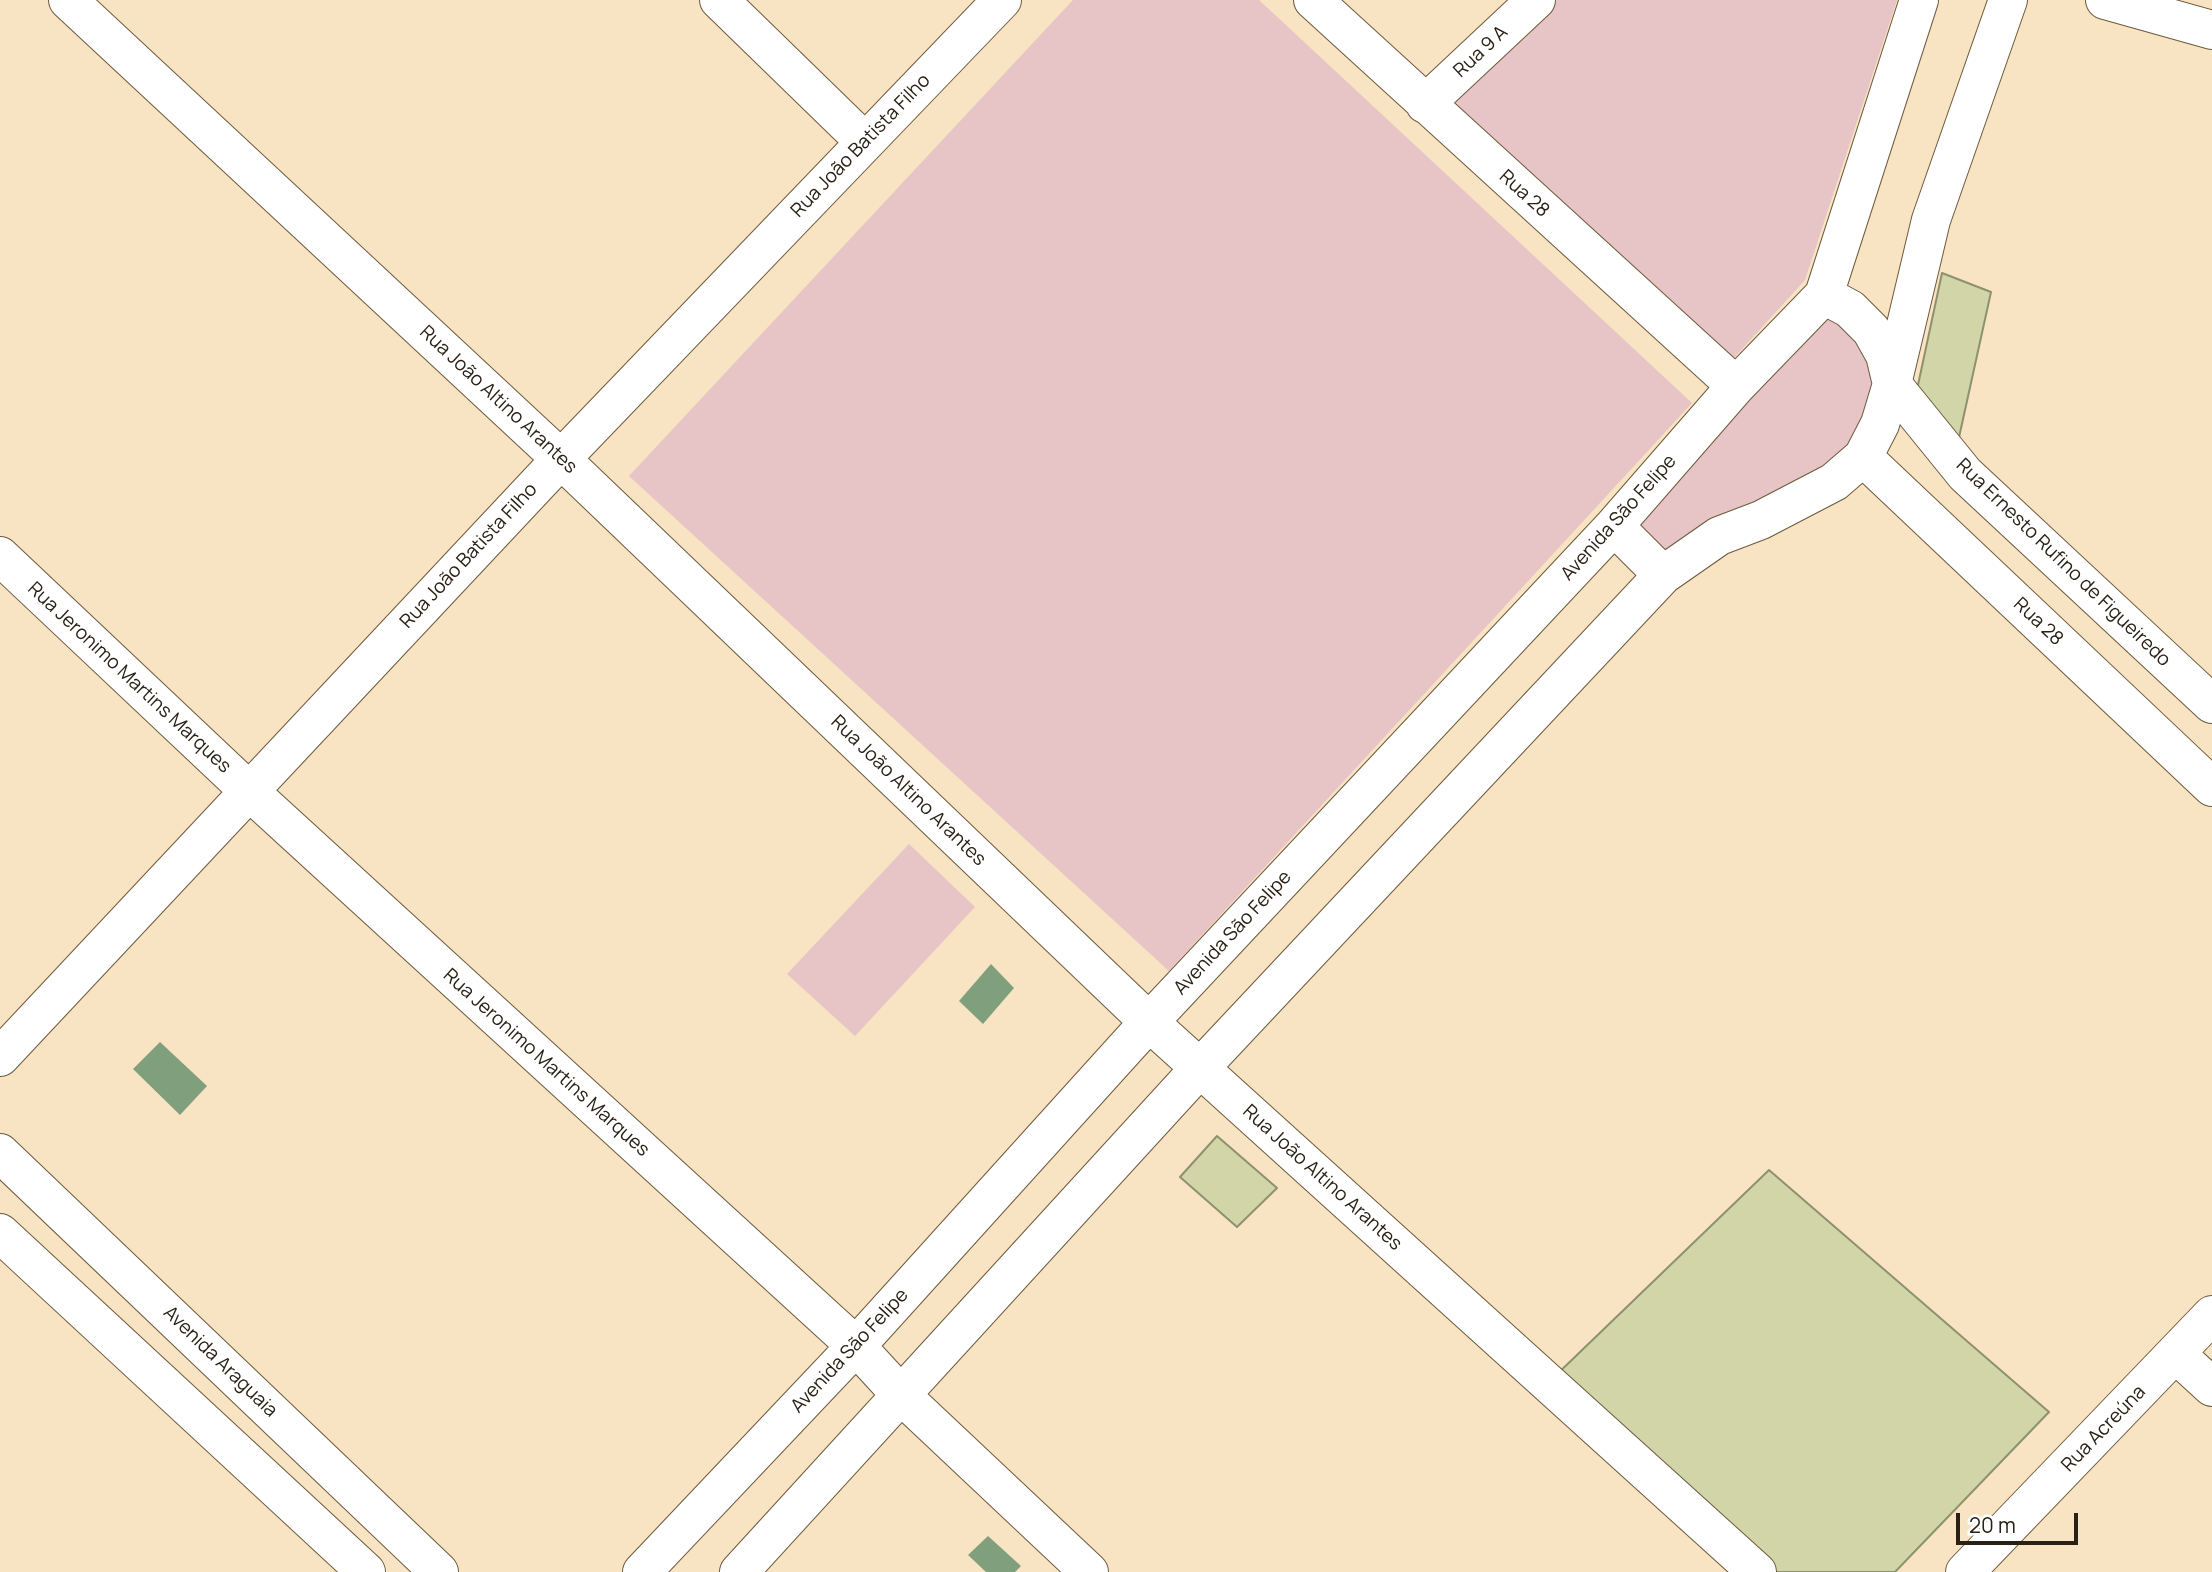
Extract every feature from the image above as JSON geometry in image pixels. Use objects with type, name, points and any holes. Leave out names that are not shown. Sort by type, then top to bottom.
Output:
[{"type":"street","name":"Rua João Altino Arantes","points":[[68,0],[561,459],[1149,1022],[1757,1572]]},
{"type":"street","points":[[719,0],[865,142]]},
{"type":"street","name":"Rua João Batista Filho","points":[[0,1057],[561,459],[1002,0]]},
{"type":"street","name":"Rua 28","points":[[1313,0],[1735,386]]},
{"type":"street","name":"Rua 9 A","points":[[1425,104],[1536,0]]},
{"type":"street","name":"Avenida São Felipe","points":[[642,1572],[856,1346],[1149,1022],[1614,526],[1735,386],[1824,295],[1919,0]]},
{"type":"street","points":[[739,1572],[1200,1068],[1663,575],[1719,536],[1761,520],[1834,482],[1863,457],[1880,424],[1892,384],[1931,220],[2008,0]]},
{"type":"street","points":[[2105,0],[2212,30]]},
{"type":"street","points":[[1824,295],[1850,309],[1871,330],[1885,355],[1892,384]]},
{"type":"street","name":"Rua Ernesto Rufino de Figueiredo","points":[[1892,384],[1965,474],[2212,704]]},
{"type":"street","name":"Rua 28","points":[[1863,457],[2212,787]]},
{"type":"street","points":[[1614,526],[1663,575]]},
{"type":"street","name":"Rua Jeronimo Martins Marques","points":[[0,556],[248,791],[856,1346],[901,1395],[1089,1572]]},
{"type":"street","name":"Avenida Araguaia","points":[[0,1153],[439,1572]]},
{"type":"street","points":[[0,1233],[366,1572]]},
{"type":"street","name":"Rua Acreúna","points":[[1965,1572],[2212,1315]]},
{"type":"street","points":[[2176,1353],[2212,1387]]},
{"type":"street","points":[[214,1429],[247,1388]]},
{"type":"shaded area","points":[[1073,0],[1259,0],[1692,403],[1169,971],[629,476]]},
{"type":"shaded area","points":[[1557,0],[1897,0],[1805,280],[1733,359],[1449,102]]},
{"type":"shaded area","points":[[1823,299],[1883,356],[1860,457],[1664,571],[1618,527]]},
{"type":"shaded area","points":[[909,844],[975,907],[855,1036],[787,974]]},
{"type":"shaded area","points":[[991,964],[1014,988],[983,1024],[959,1001]]},
{"type":"shaded area","points":[[160,1042],[207,1086],[180,1115],[133,1069]]},
{"type":"shaded area","points":[[988,1536],[1021,1566],[1015,1572],[986,1572],[968,1555]]},
{"type":"building","points":[[1942,273],[1991,292],[1956,451],[1915,399]]},
{"type":"building","points":[[1217,1136],[1277,1188],[1237,1227],[1180,1177]]},
{"type":"building","points":[[1769,1170],[2049,1412],[1895,1572],[1761,1572],[1552,1379]]}]
